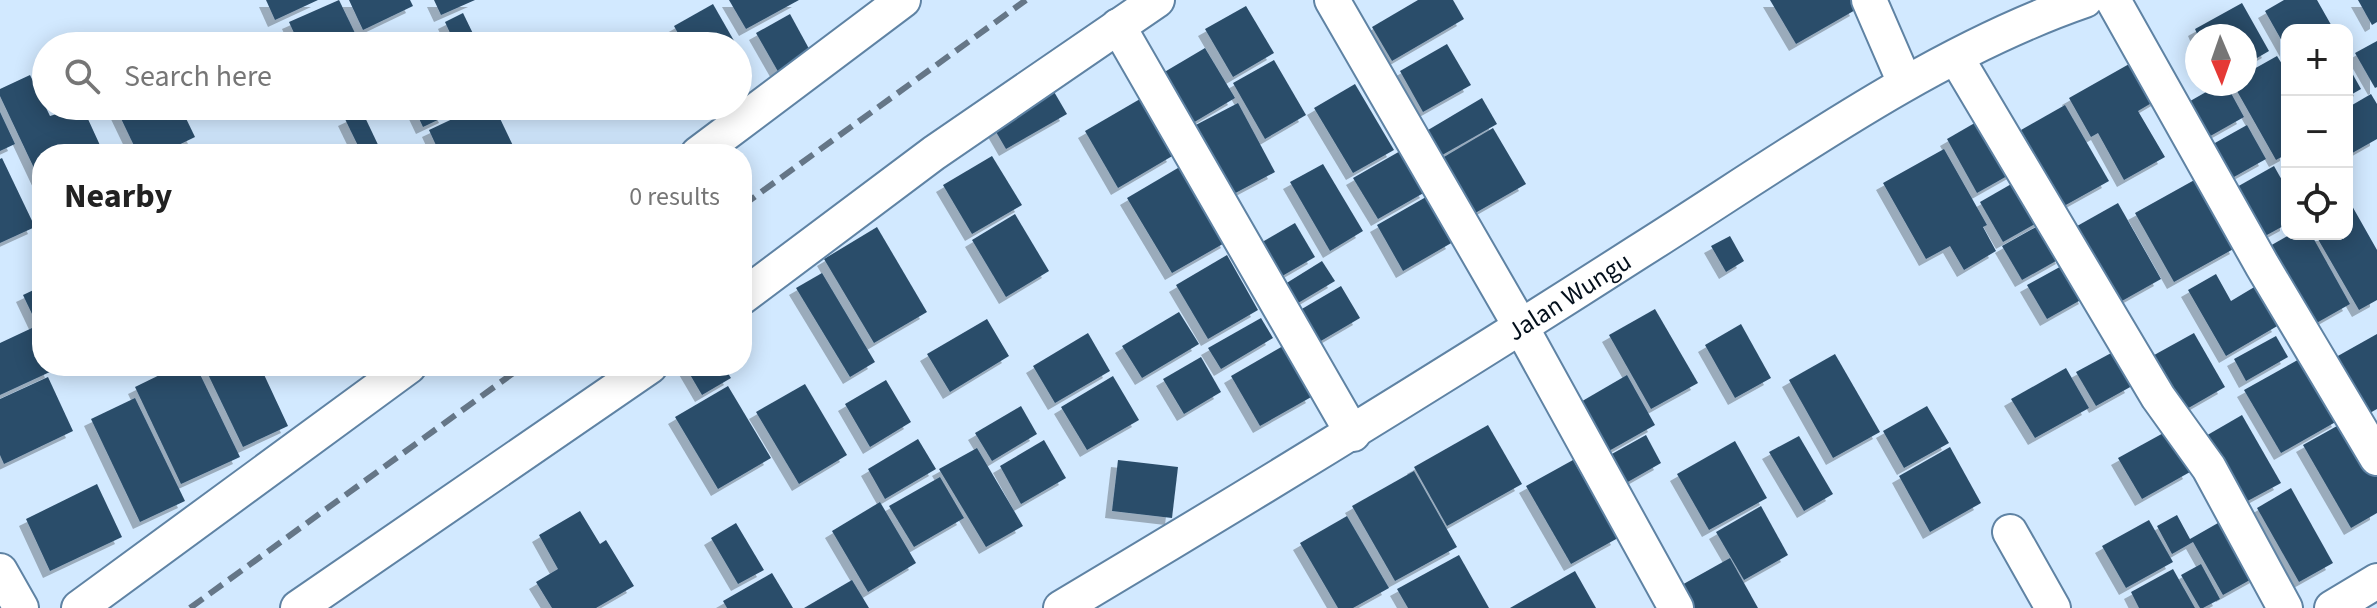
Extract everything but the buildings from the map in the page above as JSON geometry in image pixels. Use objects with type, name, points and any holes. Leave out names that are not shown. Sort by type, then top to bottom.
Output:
[{"type":"street","points":[[752,113],[903,0]]},
{"type":"street","points":[[752,290],[934,153],[1157,0]]},
{"type":"street","points":[[1332,0],[1521,327],[1676,608]]},
{"type":"street","points":[[1869,0],[1905,83]]},
{"type":"street","name":"Jalan Wungu","points":[[1061,608],[1353,434],[1905,83],[2050,12],[2085,0]]},
{"type":"street","points":[[2113,0],[2262,265],[2377,458]]},
{"type":"street","points":[[1118,26],[1353,434]]},
{"type":"street","points":[[1957,59],[2158,397],[2209,468],[2285,608]]},
{"type":"street","points":[[711,144],[743,120]]},
{"type":"street","points":[[79,608],[395,376]]},
{"type":"street","points":[[298,608],[635,376]]},
{"type":"street","points":[[2010,532],[2053,608]]},
{"type":"street","points":[[0,571],[21,608]]},
{"type":"street","points":[[2332,608],[2377,581]]},
{"type":"railway","points":[[752,199],[1026,0]]},
{"type":"railway","points":[[190,608],[509,376]]}]
